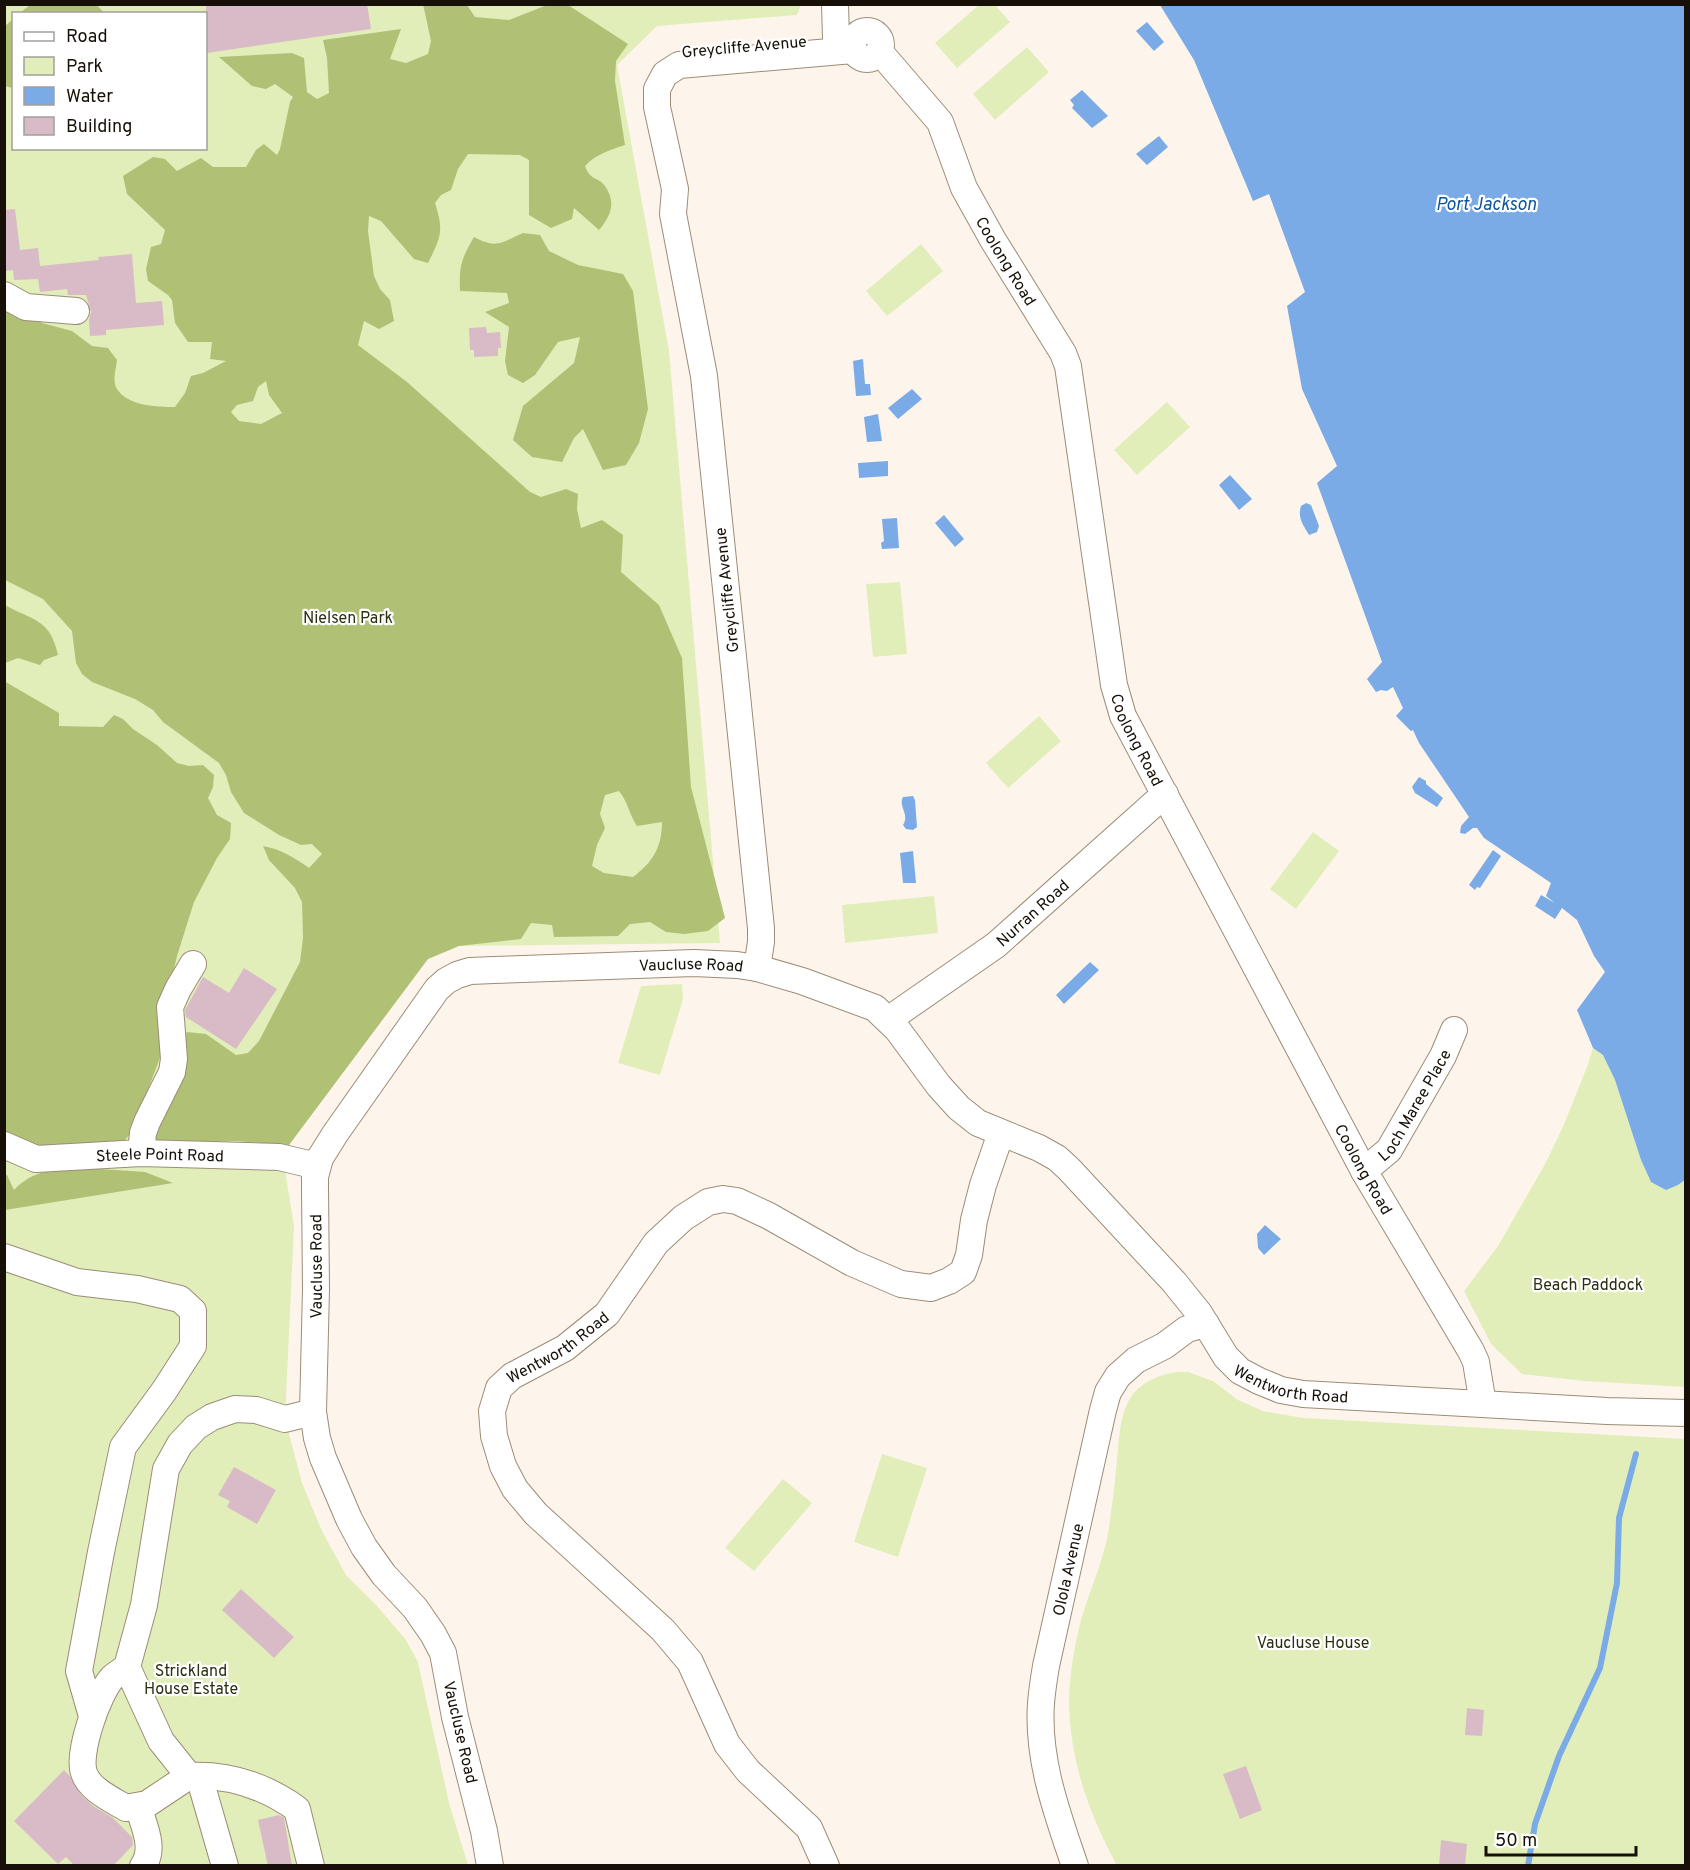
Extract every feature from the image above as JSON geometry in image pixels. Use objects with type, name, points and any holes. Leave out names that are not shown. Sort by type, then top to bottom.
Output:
[{"type":"street","points":[[835,4],[847,43]]},
{"type":"street","name":"Greycliffe Avenue","points":[[757,968],[761,928],[705,376],[673,214],[663,197],[641,90],[653,63],[668,53],[847,43],[860,33],[870,32],[879,38],[881,43],[879,51]]},
{"type":"street","name":"Coolong Road","points":[[879,51],[940,122],[964,188],[993,240],[1056,339],[1068,366],[1117,700],[1123,716],[1364,1171],[1471,1351],[1476,1362],[1483,1404]]},
{"type":"street","points":[[4,295],[26,307],[76,311]]},
{"type":"street","name":"Nurran Road","points":[[888,1020],[996,945],[1165,794]]},
{"type":"street","name":"Vaucluse Road","points":[[490,1866],[482,1820],[455,1717],[443,1653],[415,1608],[384,1575],[364,1547],[349,1519],[317,1438],[313,1412],[317,1166],[335,1134],[424,1005],[446,981],[457,975],[470,971],[694,963],[757,968]]},
{"type":"street","points":[[141,1153],[143,1132],[172,1072],[174,1059],[170,1007],[194,964]]},
{"type":"street","name":"Wentworth Road","points":[[757,968],[843,995],[874,1008],[888,1020],[949,1098],[978,1123],[1039,1148],[1057,1158],[1174,1282],[1206,1323],[1226,1357],[1258,1381],[1281,1390],[1303,1394],[1607,1411],[1686,1413]]},
{"type":"street","name":"Loch Maree Place","points":[[1364,1171],[1389,1150],[1443,1056],[1454,1030]]},
{"type":"street","name":"Wentworth Road","points":[[825,1866],[809,1828],[748,1771],[727,1744],[690,1662],[663,1630],[536,1514],[515,1489],[503,1466],[494,1436],[492,1412],[499,1388],[512,1376],[565,1348],[607,1314],[657,1243],[683,1218],[708,1202],[723,1199],[737,1202],[769,1216],[852,1263],[901,1284],[932,1288],[949,1281],[963,1272],[969,1255],[974,1220],[983,1185],[1001,1133]]},
{"type":"street","name":"Steele Point Road","points":[[4,1145],[36,1159],[141,1153],[279,1157],[317,1166]]},
{"type":"street","points":[[4,1257],[77,1282],[137,1289],[180,1299],[193,1311],[193,1346],[123,1447],[79,1671],[92,1716]]},
{"type":"street","name":"Olola Avenue","points":[[1075,1866],[1051,1797],[1043,1754],[1041,1704],[1046,1666],[1103,1410],[1108,1392],[1118,1376],[1136,1359],[1164,1346],[1187,1329],[1206,1323]]},
{"type":"street","points":[[311,1866],[297,1809],[275,1793],[224,1777],[194,1776],[147,1804],[126,1808],[92,1786],[84,1773],[82,1755],[92,1716],[112,1678],[127,1667],[144,1605],[166,1469],[180,1444],[196,1427],[212,1417],[235,1409],[256,1410],[285,1419],[313,1412]]},
{"type":"street","points":[[127,1667],[160,1741],[194,1776],[225,1866]]},
{"type":"street","points":[[138,1806],[150,1845],[146,1862],[142,1866]]},
{"type":"green space","points":[[31,4],[97,5],[103,12],[21,12]]},
{"type":"green space","points":[[423,4],[467,5],[475,17],[509,20],[547,5],[568,5],[628,44],[616,61],[615,81],[625,145],[599,155],[585,166],[592,177],[605,186],[611,198],[611,210],[599,230],[574,208],[572,219],[551,228],[529,215],[529,160],[520,155],[468,154],[458,169],[451,190],[441,195],[435,203],[440,221],[440,234],[428,263],[414,259],[381,221],[369,216],[368,231],[374,276],[380,289],[390,300],[394,321],[379,329],[364,321],[358,345],[407,382],[530,492],[541,497],[566,489],[578,494],[577,509],[581,528],[602,520],[623,535],[621,572],[659,605],[682,658],[691,787],[725,918],[708,931],[684,934],[666,932],[650,922],[630,924],[618,936],[554,937],[552,925],[531,923],[521,939],[459,946],[428,959],[289,1145],[236,1141],[150,1142],[187,1032],[206,1034],[236,1055],[248,1053],[259,1041],[300,962],[303,938],[302,902],[295,888],[269,860],[263,846],[288,854],[309,868],[322,854],[312,844],[301,845],[279,835],[244,813],[231,792],[226,775],[219,763],[163,722],[153,710],[135,699],[92,682],[82,674],[76,663],[72,631],[43,599],[5,580],[4,288],[42,323],[72,331],[92,346],[108,348],[117,360],[115,382],[122,395],[143,404],[175,407],[185,393],[191,376],[203,373],[226,361],[210,359],[212,342],[188,342],[175,323],[172,300],[148,281],[146,269],[151,247],[161,244],[165,230],[127,194],[123,176],[153,157],[165,159],[177,171],[201,158],[213,167],[246,167],[256,150],[264,144],[277,155],[293,97],[275,84],[266,89],[252,86],[219,57],[292,53],[304,58],[307,92],[317,99],[329,93],[327,58],[323,40],[401,29],[390,59],[406,63],[428,54],[431,41]],"holes":[[[266,381],[269,395],[282,413],[261,424],[239,421],[231,412],[237,405],[253,401],[258,387]],[[619,791],[637,826],[662,822],[662,831],[655,853],[646,866],[633,877],[604,873],[592,866],[597,845],[605,828],[600,814],[605,795]]]},
{"type":"green space","name":"Nielsen Park","points":[[5,5],[801,5],[797,15],[657,26],[617,65],[669,351],[720,943],[459,946],[426,960],[289,1145],[285,1170],[294,1226],[285,1419],[302,1483],[322,1531],[346,1575],[406,1640],[418,1662],[449,1803],[468,1865],[5,1866]]},
{"type":"green space","points":[[979,5],[995,5],[1010,22],[957,68],[935,43]]},
{"type":"green space","points":[[12,20],[12,88],[4,86],[5,26]]},
{"type":"green space","points":[[1027,47],[1049,72],[995,120],[973,94]]},
{"type":"green space","points":[[523,233],[540,235],[549,251],[578,265],[623,274],[633,291],[648,409],[639,443],[626,465],[603,470],[583,429],[574,438],[562,462],[532,457],[513,440],[523,406],[574,363],[580,337],[558,342],[535,375],[523,383],[508,375],[505,361],[509,327],[485,312],[509,303],[507,293],[460,291],[462,263],[474,237],[494,244]]},
{"type":"green space","points":[[921,244],[943,271],[887,316],[866,291]]},
{"type":"green space","points":[[1167,402],[1190,427],[1137,475],[1114,450]]},
{"type":"green space","points":[[900,582],[907,654],[873,657],[866,584]]},
{"type":"green space","points":[[5,605],[45,627],[55,643],[58,655],[44,660],[40,665],[18,658],[5,663]]},
{"type":"green space","points":[[4,681],[59,713],[59,726],[103,727],[114,715],[123,719],[177,763],[189,766],[203,765],[214,775],[213,787],[208,798],[217,815],[231,823],[230,839],[217,858],[194,902],[177,956],[164,1013],[164,1047],[132,1132],[117,1149],[40,1156],[5,1139]]},
{"type":"green space","points":[[1039,716],[1061,741],[1008,788],[986,763]]},
{"type":"green space","points":[[1313,832],[1339,851],[1296,909],[1270,889]]},
{"type":"green space","points":[[934,896],[938,933],[845,943],[842,905]]},
{"type":"green space","points":[[682,984],[683,999],[660,1075],[618,1063],[641,986]]},
{"type":"green space","name":"Beach Paddock","points":[[1593,1048],[1603,1055],[1615,1080],[1641,1160],[1651,1182],[1678,1185],[1685,1179],[1685,1387],[1584,1381],[1522,1374],[1491,1344],[1464,1291],[1498,1246],[1544,1166],[1563,1127]]},
{"type":"green space","points":[[65,1169],[145,1172],[173,1183],[5,1210],[4,1174],[7,1175],[14,1190],[33,1176],[43,1172]]},
{"type":"green space","name":"Vaucluse House","points":[[1188,1372],[1213,1381],[1238,1400],[1263,1411],[1303,1418],[1685,1439],[1685,1865],[1117,1866],[1090,1808],[1073,1748],[1069,1705],[1071,1673],[1081,1620],[1107,1540],[1120,1431],[1125,1409],[1132,1396],[1142,1385],[1162,1375]]},
{"type":"green space","points":[[882,1454],[927,1468],[898,1557],[854,1542]]},
{"type":"green space","points":[[783,1479],[812,1503],[754,1571],[725,1548]]},
{"type":"water","name":"Port Jackson","points":[[1160,5],[1685,5],[1686,1179],[1678,1185],[1666,1190],[1651,1182],[1641,1160],[1615,1080],[1603,1055],[1593,1048],[1577,1010],[1605,972],[1594,956],[1577,920],[1562,908],[1555,919],[1535,906],[1541,895],[1555,903],[1546,896],[1551,883],[1484,838],[1477,828],[1465,834],[1460,833],[1461,826],[1469,817],[1419,743],[1413,730],[1411,731],[1396,716],[1403,708],[1393,687],[1387,691],[1376,692],[1367,679],[1382,662],[1317,483],[1337,466],[1302,389],[1287,306],[1305,292],[1269,194],[1253,201],[1194,60]]},
{"type":"water","points":[[1147,22],[1164,42],[1154,51],[1136,31]]},
{"type":"water","points":[[1082,90],[1108,116],[1092,128],[1072,108],[1074,105],[1070,100]]},
{"type":"water","points":[[1159,136],[1168,147],[1147,165],[1136,154]]},
{"type":"water","points":[[863,359],[865,384],[870,384],[871,395],[856,396],[853,361]]},
{"type":"water","points":[[912,389],[922,399],[898,419],[888,408]]},
{"type":"water","points":[[878,414],[882,441],[867,442],[864,417]]},
{"type":"water","points":[[888,461],[888,476],[859,478],[858,463]]},
{"type":"water","points":[[1230,475],[1252,499],[1239,510],[1219,485]]},
{"type":"water","points":[[1306,503],[1311,505],[1319,526],[1317,532],[1309,535],[1300,514],[1301,506]]},
{"type":"water","points":[[944,515],[964,539],[955,547],[935,523]]},
{"type":"water","points":[[897,518],[899,548],[882,549],[881,543],[884,541],[882,519]]},
{"type":"water","points":[[1419,777],[1443,798],[1437,807],[1415,793],[1412,787]]},
{"type":"water","points":[[913,796],[917,827],[913,830],[906,829],[903,825],[905,817],[902,801],[903,797]]},
{"type":"water","points":[[1493,850],[1501,856],[1480,888],[1477,887],[1475,890],[1469,885]]},
{"type":"water","points":[[913,851],[916,883],[903,883],[900,853]]},
{"type":"water","points":[[1090,962],[1099,970],[1064,1004],[1056,995]]},
{"type":"water","points":[[1265,1225],[1281,1239],[1264,1255],[1258,1248],[1257,1234]]},
{"type":"building","points":[[206,4],[367,4],[371,29],[207,53]]},
{"type":"building","points":[[15,209],[20,250],[38,248],[40,266],[132,254],[136,303],[162,301],[164,325],[106,330],[106,335],[90,336],[91,312],[86,295],[68,295],[67,289],[40,292],[38,279],[14,280],[13,270],[4,271],[4,210]]},
{"type":"building","points":[[486,327],[487,333],[500,332],[501,348],[498,348],[498,356],[474,357],[474,350],[470,350],[469,328]]},
{"type":"building","points":[[244,968],[277,989],[236,1049],[186,1017],[185,1010],[203,977],[229,993]]},
{"type":"building","points":[[234,1467],[276,1490],[257,1524],[227,1507],[230,1501],[218,1495]]},
{"type":"building","points":[[241,1589],[294,1637],[274,1658],[222,1610]]},
{"type":"building","points":[[1467,1708],[1484,1710],[1482,1736],[1465,1735]]},
{"type":"building","points":[[1246,1766],[1262,1810],[1240,1819],[1223,1774]]},
{"type":"building","points":[[64,1770],[81,1795],[93,1806],[112,1817],[132,1837],[133,1845],[113,1866],[75,1866],[66,1857],[58,1864],[14,1821]]},
{"type":"building","points":[[279,1815],[284,1818],[292,1866],[268,1866],[258,1820]]},
{"type":"building","points":[[1441,1840],[1467,1844],[1465,1866],[1439,1866]]},
{"type":"waterway","points":[[1528,1866],[1535,1824],[1559,1756],[1600,1668],[1617,1583],[1619,1518],[1636,1454]]},
{"type":"park label","name":"Strickland House Estate","points":[[191,1679]]}]
